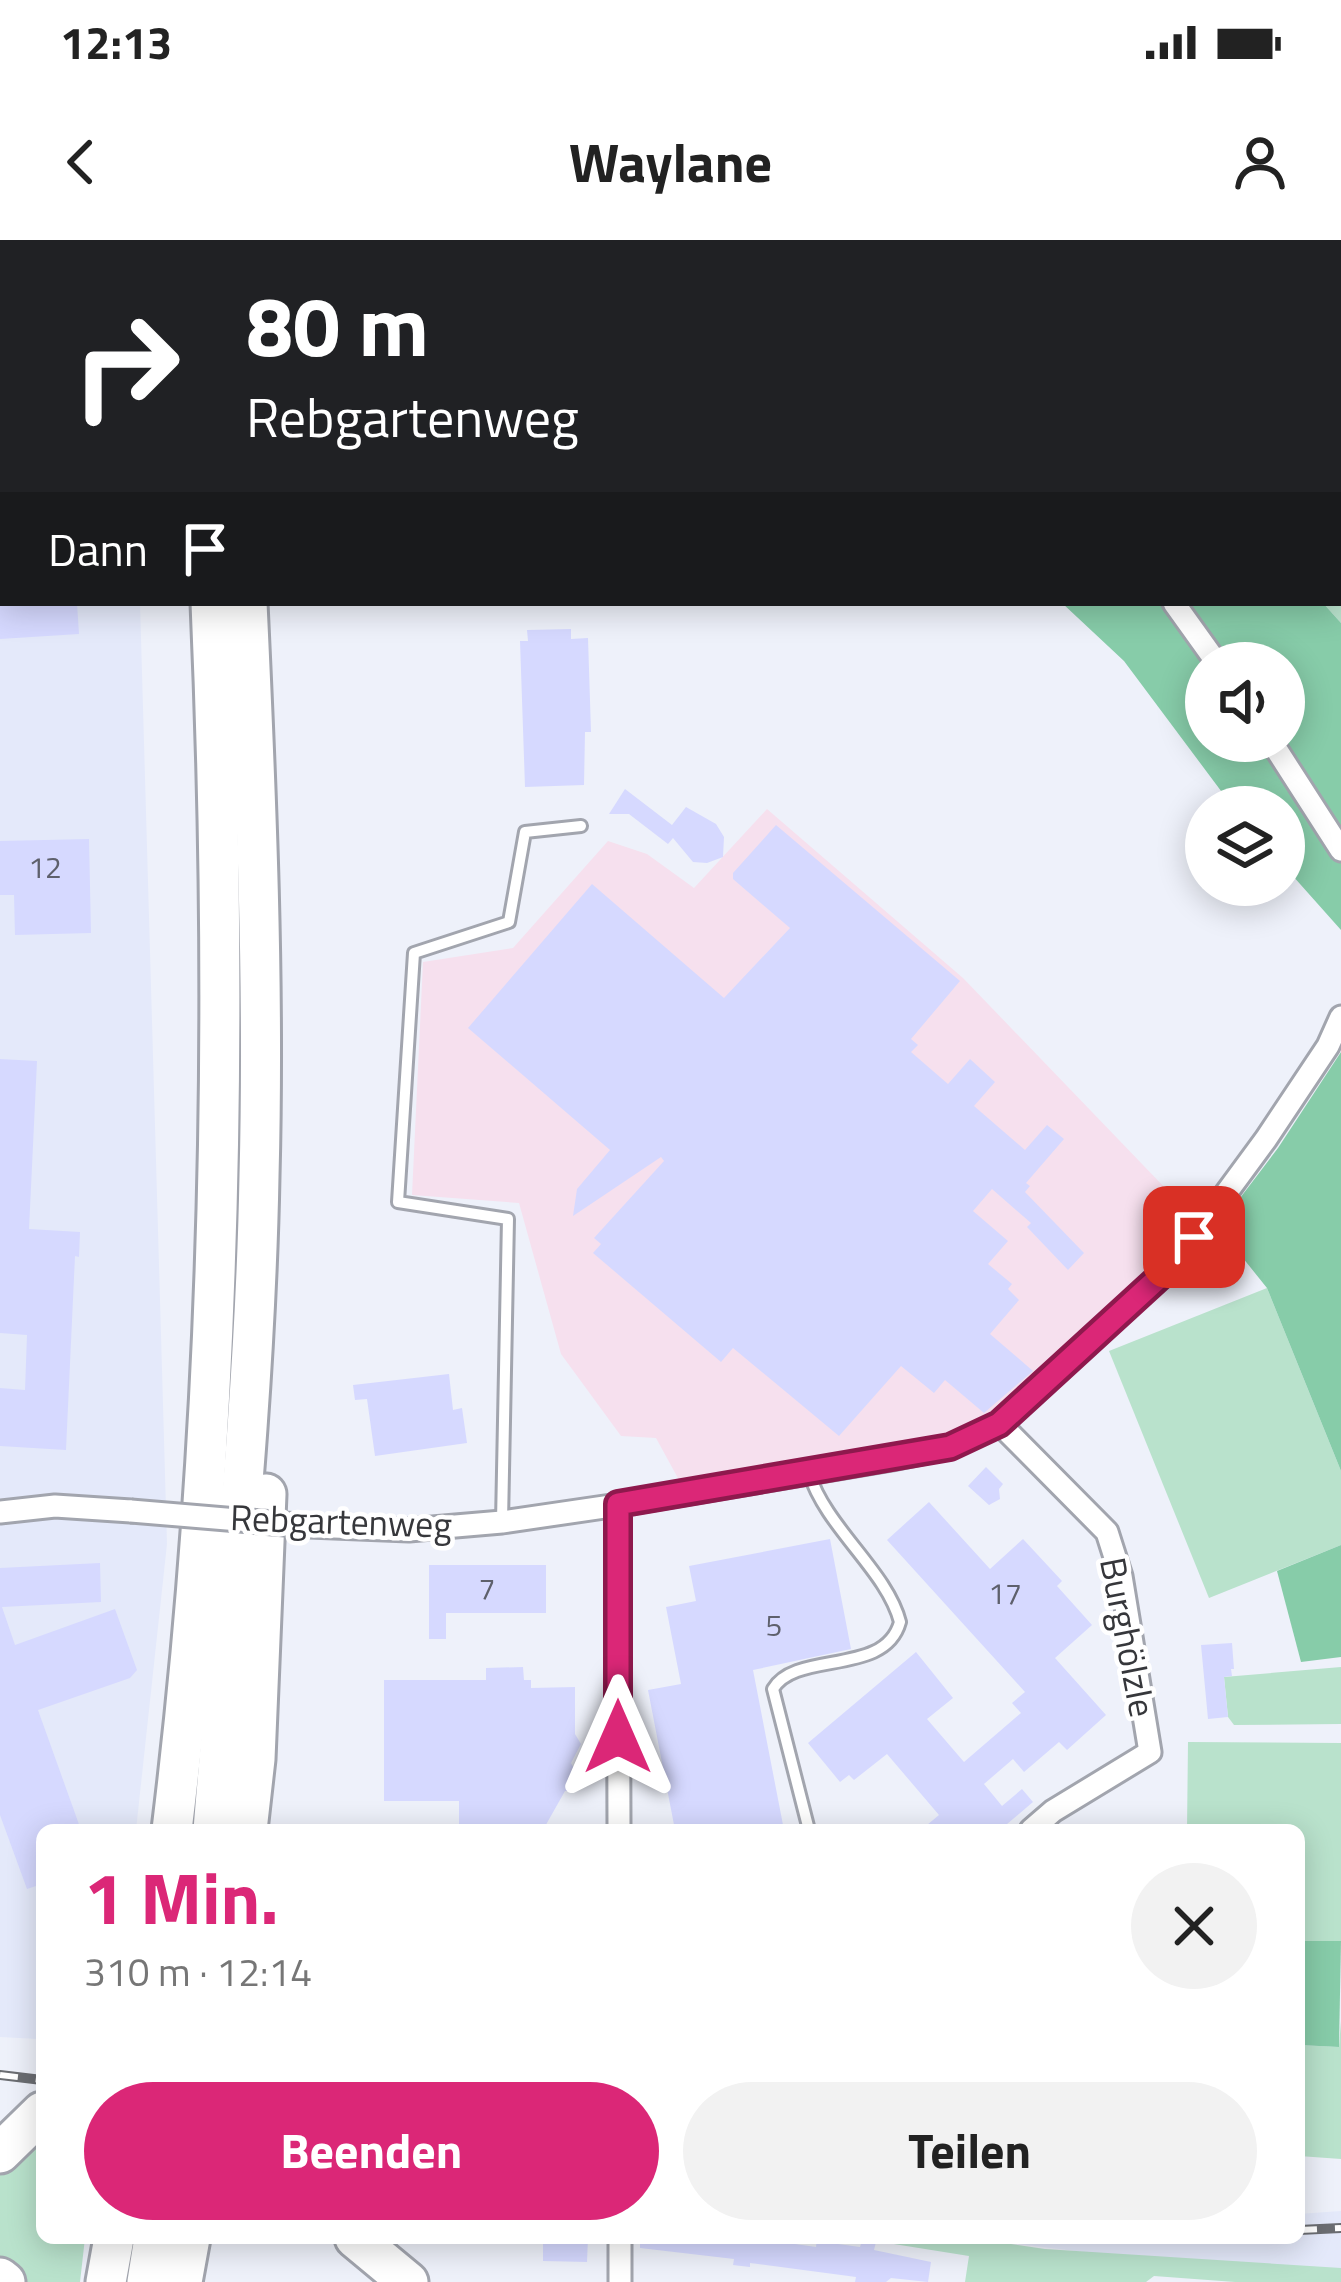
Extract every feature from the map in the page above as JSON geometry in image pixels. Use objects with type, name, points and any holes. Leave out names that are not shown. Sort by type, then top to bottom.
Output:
[{"type":"highway","points":[[173,1824],[208,1431],[223,1059],[211,606]]},
{"type":"highway","points":[[214,1824],[249,1398],[259,1177],[260,909],[247,606]]},
{"type":"highway","points":[[248,1824],[255,1759],[268,1466],[249,1398]]},
{"type":"highway","points":[[148,1824],[180,1759]]},
{"type":"highway","points":[[255,1759],[265,1786],[264,1824]]},
{"type":"highway","points":[[0,2153],[36,2118]]},
{"type":"highway","points":[[106,2282],[113,2244]]},
{"type":"highway","points":[[147,2282],[153,2244]]},
{"type":"highway","points":[[182,2282],[189,2244]]},
{"type":"highway","points":[[362,2244],[408,2282]]},
{"type":"street","points":[[1176,606],[1202,642]]},
{"type":"street","points":[[1284,762],[1341,850]]},
{"type":"street","name":"Rebgartenweg","points":[[0,1512],[55,1506],[409,1530],[502,1522],[950,1447],[999,1424],[1178,1260],[1266,1139],[1328,1046],[1341,1017]]},
{"type":"street","name":"Burghölzle","points":[[999,1424],[1107,1532],[1121,1576],[1150,1752],[1038,1824]]},
{"type":"street","points":[[618,1504],[619,1824]]},
{"type":"street","points":[[620,2244],[620,2282]]},
{"type":"lane","points":[[502,1522],[508,1219],[398,1202],[414,953],[508,922],[524,832],[580,826]]},
{"type":"lane","points":[[807,1824],[772,1688],[785,1675],[865,1655],[891,1638],[900,1622],[892,1602],[820,1501],[809,1473]]},
{"type":"shaded area","points":[[0,606],[140,606],[167,1544],[137,1824],[36,1824],[36,2039],[0,2037]]},
{"type":"shaded area","points":[[767,809],[963,978],[1194,1218],[1102,1316],[992,1416],[921,1442],[679,1480],[656,1438],[621,1436],[561,1354],[519,1203],[412,1195],[423,962],[513,948],[608,841],[647,854],[694,888]]},
{"type":"shaded area","points":[[1341,2211],[1341,2279],[1329,2282],[1018,2244],[1305,2244],[1305,2214]]},
{"type":"green space","points":[[1065,606],[1326,606],[1341,623],[1341,930],[1305,890],[1305,786],[1217,786],[1199,762],[1305,762],[1305,642],[1185,642],[1185,743],[1124,661]]},
{"type":"green space","points":[[1326,606],[1341,606],[1341,623]]},
{"type":"green space","points":[[1341,1052],[1341,1471],[1267,1288],[1218,1227],[1278,1148]]},
{"type":"green space","points":[[1267,1288],[1341,1471],[1341,1545],[1209,1598],[1109,1351]]},
{"type":"green space","points":[[1341,1545],[1341,1657],[1301,1662],[1277,1571]]},
{"type":"green space","points":[[1341,1667],[1341,1724],[1234,1725],[1228,1717],[1224,1677]]},
{"type":"green space","points":[[1188,1742],[1341,1743],[1341,1941],[1305,1941],[1305,1824],[1187,1824]]},
{"type":"green space","points":[[1305,1941],[1341,1941],[1339,2047],[1305,2045]]},
{"type":"green space","points":[[1341,2021],[1341,2159],[1305,2156],[1305,2045],[1339,2047]]},
{"type":"green space","points":[[36,2131],[36,2244],[84,2244],[80,2282],[23,2282],[0,2263],[0,2164]]},
{"type":"green space","points":[[894,2244],[1010,2244],[1341,2268],[1341,2282],[1154,2276],[1146,2282],[965,2282],[969,2256]]},
{"type":"building","points":[[0,606],[77,606],[79,634],[0,639]]},
{"type":"building","points":[[571,629],[571,639],[588,638],[591,732],[585,732],[584,785],[525,787],[520,641],[528,641],[527,630]]},
{"type":"building","points":[[625,789],[672,825],[686,807],[716,824],[724,837],[723,857],[693,862],[673,838],[668,844],[629,814],[609,814]]},
{"type":"building","points":[[776,825],[960,981],[911,1039],[918,1045],[911,1052],[948,1084],[970,1059],[995,1082],[974,1106],[1025,1150],[1047,1125],[1064,1139],[1026,1183],[1030,1186],[1025,1192],[1084,1253],[1068,1270],[1027,1227],[1031,1223],[992,1189],[973,1211],[1008,1241],[988,1264],[1012,1284],[1008,1289],[1019,1300],[990,1334],[1033,1371],[984,1413],[945,1380],[934,1393],[901,1366],[839,1436],[733,1348],[721,1362],[593,1253],[601,1244],[594,1238],[664,1161],[661,1157],[573,1216],[577,1189],[610,1150],[468,1028],[592,884],[724,998],[790,928],[733,879],[733,873]]},
{"type":"building","points":[[89,839],[91,933],[15,935],[14,895],[0,895],[0,841]]},
{"type":"building","points":[[0,1059],[37,1061],[29,1229],[80,1232],[66,1450],[0,1446],[0,1388],[25,1390],[27,1335],[0,1333]]},
{"type":"building","points":[[449,1374],[453,1410],[462,1408],[467,1443],[375,1456],[367,1399],[355,1400],[353,1385]]},
{"type":"building","points":[[986,1467],[1003,1484],[1000,1499],[989,1505],[968,1486]]},
{"type":"building","points":[[929,1502],[990,1569],[1023,1539],[1062,1581],[1057,1586],[1092,1625],[1055,1658],[1106,1715],[1067,1750],[1059,1742],[1024,1772],[1013,1759],[984,1784],[1002,1806],[1022,1789],[1033,1802],[1007,1824],[928,1824],[939,1815],[887,1754],[854,1780],[849,1775],[840,1782],[808,1743],[916,1652],[953,1698],[927,1719],[964,1762],[1021,1713],[1012,1703],[1025,1692],[887,1540]]},
{"type":"building","points":[[830,1539],[851,1649],[753,1670],[783,1824],[674,1824],[648,1690],[681,1684],[666,1607],[696,1601],[689,1566]]},
{"type":"building","points":[[100,1563],[101,1602],[2,1607],[15,1645],[115,1609],[137,1670],[130,1678],[38,1710],[79,1824],[36,1824],[36,1886],[27,1889],[0,1815],[0,1568]]},
{"type":"building","points":[[429,1565],[546,1565],[546,1613],[446,1613],[446,1639],[429,1639]]},
{"type":"building","points":[[1232,1643],[1234,1669],[1232,1676],[1224,1677],[1228,1717],[1208,1719],[1201,1645]]},
{"type":"building","points":[[523,1667],[524,1680],[531,1680],[531,1688],[575,1687],[575,1734],[581,1744],[571,1763],[581,1781],[575,1791],[565,1791],[546,1824],[459,1824],[459,1801],[384,1801],[384,1680],[486,1680],[486,1668]]},
{"type":"building","points":[[543,2244],[588,2244],[587,2262],[543,2261]]},
{"type":"building","points":[[640,2244],[876,2244],[874,2250],[931,2262],[928,2282],[891,2278],[855,2282],[856,2277],[750,2263],[750,2267],[733,2265],[734,2259],[640,2248]]},
{"type":"railway","points":[[0,2075],[36,2079]]},
{"type":"railway","points":[[1305,2230],[1341,2228]]},
{"type":"route","points":[[618,1737],[618,1504],[950,1447],[999,1424],[1178,1260],[1194,1237]]}]
